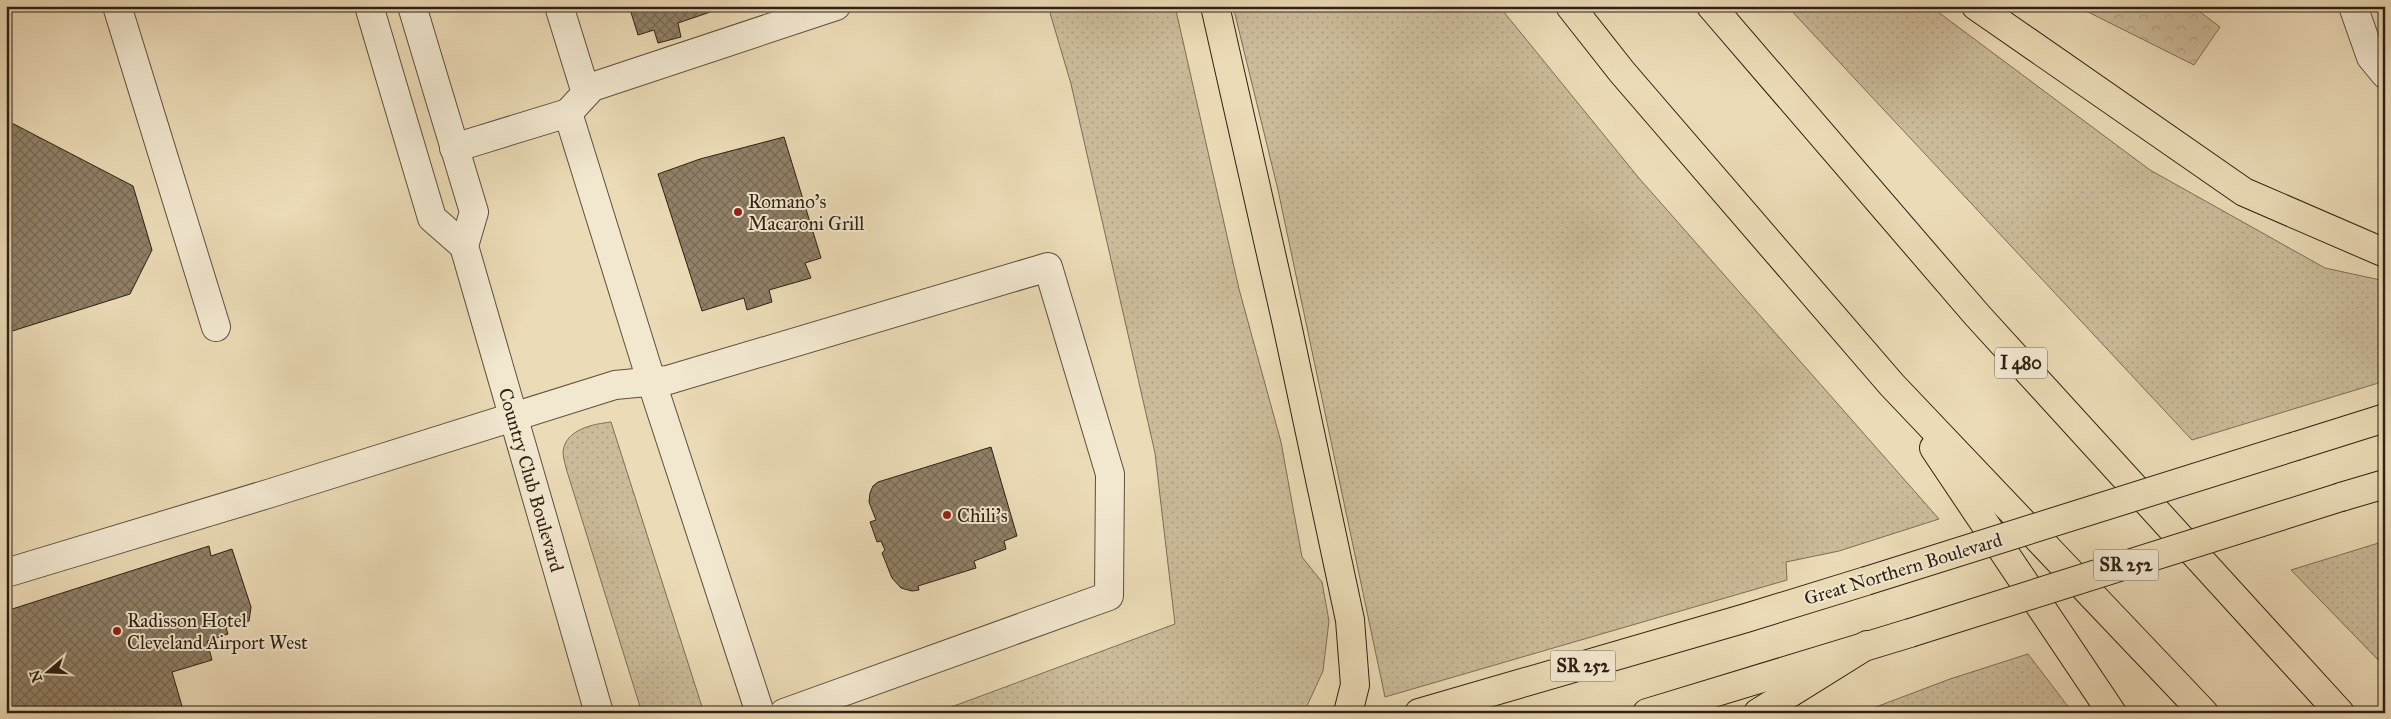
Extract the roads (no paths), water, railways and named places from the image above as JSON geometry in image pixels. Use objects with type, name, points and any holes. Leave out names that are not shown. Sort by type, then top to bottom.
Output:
[{"type":"main road","points":[[1214,6],[1286,320],[1350,620],[1355,685],[1348,713]]},
{"type":"main road","points":[[1570,6],[1622,72],[1892,385],[2204,713]]},
{"type":"main road","name":"I 480","points":[[1712,6],[1977,315],[2340,713]]},
{"type":"main road","points":[[1976,6],[2244,192],[2385,253]]},
{"type":"main road","points":[[1892,385],[2112,713]]},
{"type":"main road","name":"Great Northern Boulevard","points":[[1419,713],[1737,621],[2385,418]]},
{"type":"main road","name":"SR 252","points":[[1647,713],[2385,484]]},
{"type":"main road","points":[[1758,713],[1867,645]]},
{"type":"street","points":[[117,6],[216,327]]},
{"type":"street","points":[[369,6],[432,218],[464,246],[474,212],[412,6]]},
{"type":"street","points":[[559,6],[577,103],[651,380],[760,713]]},
{"type":"street","points":[[454,148],[577,103],[592,87],[836,6]]},
{"type":"street","points":[[2353,6],[2371,58],[2385,74]]},
{"type":"street","name":"Country Club Boulevard","points":[[464,246],[599,713]]},
{"type":"street","points":[[6,573],[615,385],[651,380],[668,380],[1048,267],[1110,474],[1109,596],[784,713]]},
{"type":"place","name":"Romano's Macaroni Grill","points":[[738,212]]},
{"type":"place","name":"Chili's","points":[[947,515]]},
{"type":"place","name":"Radisson Hotel Cleveland Airport West","points":[[117,631]]}]
